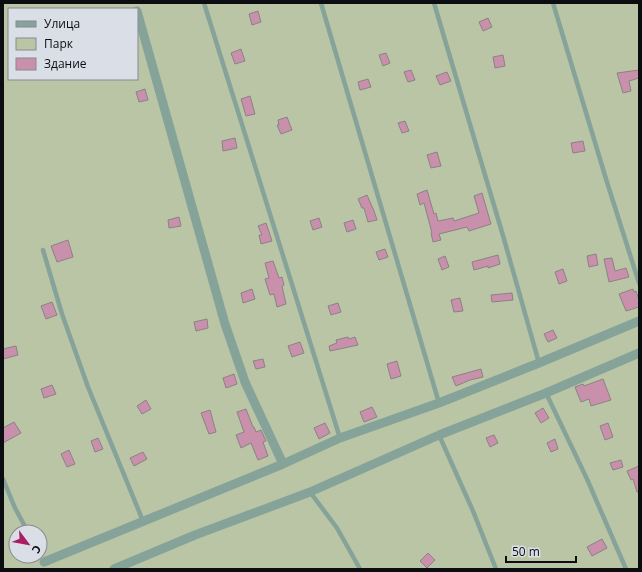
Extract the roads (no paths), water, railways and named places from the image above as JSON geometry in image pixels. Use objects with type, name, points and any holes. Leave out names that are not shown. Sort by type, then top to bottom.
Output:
[{"type":"street","points":[[138,14],[225,324],[245,382],[283,464]]},
{"type":"street","points":[[48,557],[143,521],[283,464],[340,438],[440,403],[639,321]]},
{"type":"street","points":[[114,569],[195,535],[310,492],[438,435],[546,393],[639,353]]},
{"type":"lane","points":[[204,3],[340,438]]},
{"type":"lane","points":[[321,3],[440,403]]},
{"type":"lane","points":[[434,3],[539,363]]},
{"type":"lane","points":[[553,3],[639,283]]},
{"type":"lane","points":[[43,250],[62,314],[88,387],[143,521]]},
{"type":"lane","points":[[546,393],[588,479],[626,569]]},
{"type":"lane","points":[[438,435],[473,511],[496,569]]},
{"type":"lane","points":[[3,479],[24,524]]},
{"type":"lane","points":[[310,492],[337,528],[360,569]]}]
